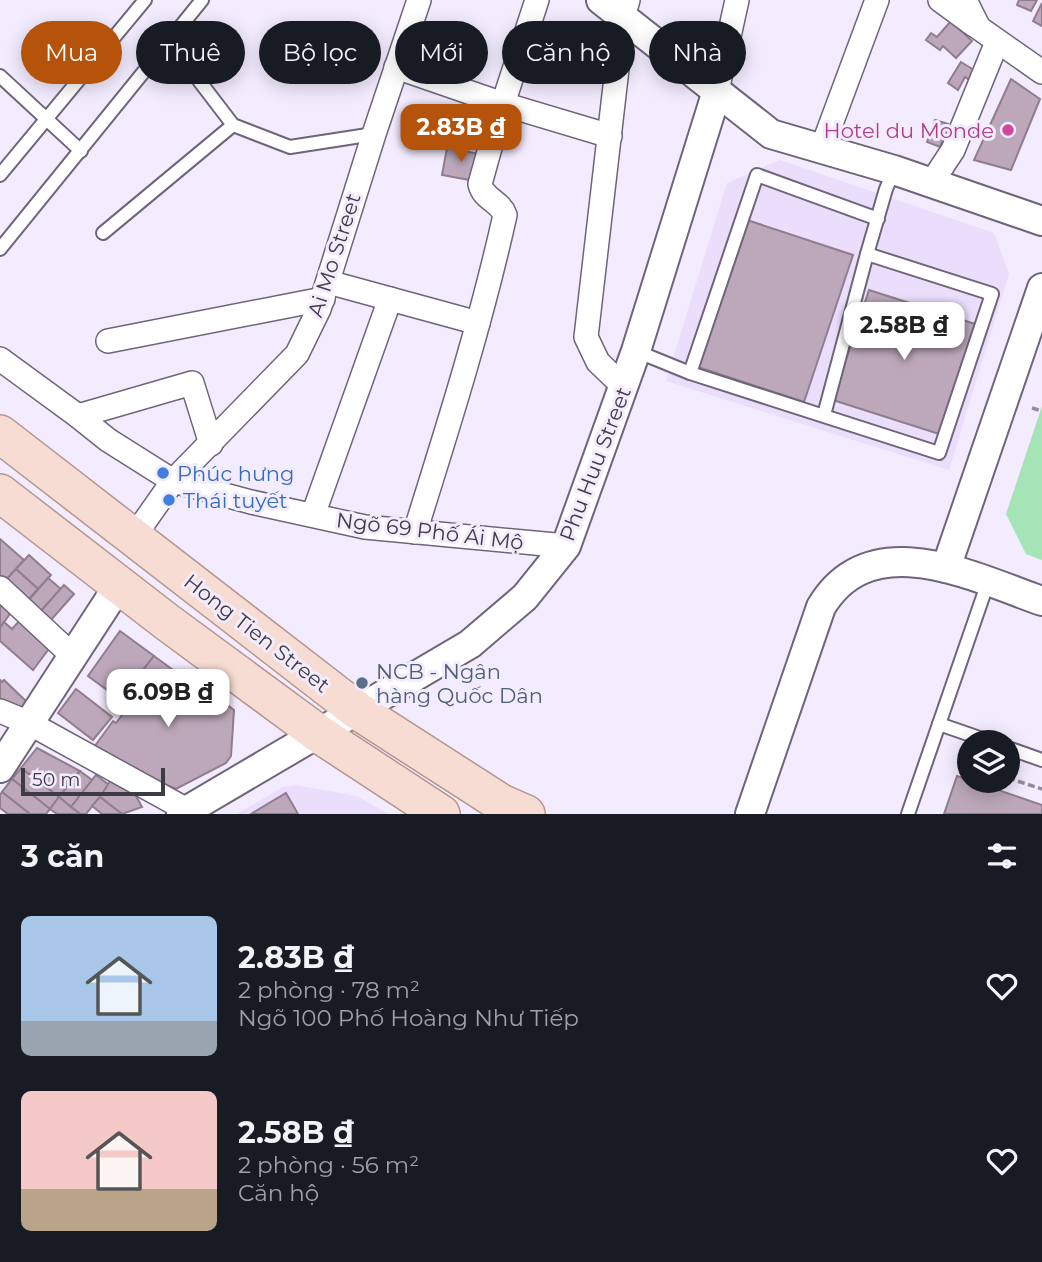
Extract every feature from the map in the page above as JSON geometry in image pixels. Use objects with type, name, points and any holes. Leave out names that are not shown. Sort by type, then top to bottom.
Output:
[{"type":"main road","name":"Hong Tien Street","points":[[0,434],[358,711],[501,803],[526,814]]},
{"type":"main road","name":"Hong Tien Street","points":[[0,493],[319,734],[441,814]]},
{"type":"street","name":"Ai Mo Street","points":[[412,21],[419,0]]},
{"type":"street","points":[[415,533],[463,379],[505,215],[500,205],[483,193],[480,184],[537,0]]},
{"type":"street","points":[[601,0],[626,8],[717,90],[771,134],[932,182],[1042,221]]},
{"type":"street","points":[[717,90],[737,0]]},
{"type":"street","points":[[822,148],[877,0]]},
{"type":"street","points":[[940,0],[1042,72]]},
{"type":"street","points":[[965,0],[979,28]]},
{"type":"street","points":[[624,387],[598,362],[586,337],[626,8]]},
{"type":"street","points":[[932,182],[953,150],[997,42]]},
{"type":"street","name":"Ai Mo Street","points":[[133,538],[173,481],[297,354],[325,290],[395,70]]},
{"type":"street","points":[[445,84],[610,136]]},
{"type":"street","name":"Phu Huu Street","points":[[184,812],[470,644],[525,597],[566,546],[636,351],[717,90]]},
{"type":"street","points":[[946,568],[1042,288]]},
{"type":"street","points":[[108,341],[325,290],[390,299],[478,323]]},
{"type":"street","points":[[313,515],[390,299]]},
{"type":"street","name":"Ngõ 69 Phố Ái Mộ","points":[[0,359],[108,440],[173,481],[365,527],[566,546]]},
{"type":"street","points":[[78,416],[192,383],[211,444]]},
{"type":"street","points":[[750,814],[817,618],[834,588],[853,574],[876,565],[902,561],[932,564],[1042,601]]},
{"type":"street","points":[[0,768],[119,585]]},
{"type":"street","points":[[0,588],[74,657]]},
{"type":"street","points":[[0,711],[29,723],[184,812]]},
{"type":"lane","points":[[0,175],[145,0]]},
{"type":"lane","points":[[184,21],[202,0]]},
{"type":"lane","points":[[0,76],[81,151]]},
{"type":"lane","points":[[3,241],[81,151],[136,81]]},
{"type":"lane","points":[[202,84],[233,125],[290,147],[374,134]]},
{"type":"lane","points":[[103,233],[233,125]]},
{"type":"lane","points":[[824,415],[867,254],[894,170]]},
{"type":"lane","points":[[690,373],[757,175],[878,219]]},
{"type":"lane","points":[[636,351],[690,373],[939,453],[992,294],[867,254]]},
{"type":"lane","points":[[908,814],[988,582]]},
{"type":"lane","points":[[939,724],[957,730]]},
{"type":"lane","points":[[1020,752],[1042,760]]},
{"type":"path","points":[[1032,408],[1042,411]]},
{"type":"path","points":[[1020,782],[1042,789]]},
{"type":"shaded area","points":[[780,160],[994,233],[1009,274],[949,470],[666,381],[727,183]]},
{"type":"shaded area","points":[[296,785],[357,796],[388,814],[237,814],[283,787]]},
{"type":"green space","points":[[1042,406],[1042,560],[1026,554],[1006,514]]},
{"type":"building","points":[[1019,0],[1037,0],[1031,11],[1017,5]]},
{"type":"building","points":[[1042,3],[1042,26],[1033,21]]},
{"type":"building","points":[[951,21],[972,41],[956,58],[943,46],[940,50],[926,40],[931,33],[937,37]]},
{"type":"building","points":[[961,62],[982,75],[976,85],[965,77],[958,90],[948,83]]},
{"type":"building","name":"Hotel du Monde","points":[[1011,79],[1040,99],[1011,170],[974,160]]},
{"type":"building","points":[[935,120],[948,124],[940,147],[927,142]]},
{"type":"building","points":[[447,148],[480,154],[475,181],[442,175]]},
{"type":"building","points":[[747,220],[853,255],[804,402],[698,367]]},
{"type":"building","points":[[869,290],[975,324],[939,434],[833,400]]},
{"type":"building","points":[[0,539],[24,560],[4,582],[0,578]]},
{"type":"building","points":[[29,555],[51,575],[38,589],[16,569]]},
{"type":"building","points":[[16,569],[38,589],[23,605],[4,582]]},
{"type":"building","points":[[48,578],[61,589],[40,612],[28,601]]},
{"type":"building","points":[[64,585],[74,594],[50,621],[40,612]]},
{"type":"building","points":[[0,602],[14,608],[0,628]]},
{"type":"building","points":[[22,618],[51,646],[33,670],[0,641],[0,628],[4,622],[12,629]]},
{"type":"building","points":[[120,631],[154,656],[140,674],[137,672],[118,698],[88,676]]},
{"type":"building","points":[[154,656],[210,697],[212,694],[234,710],[231,756],[226,763],[176,789],[89,754],[113,721],[116,723],[129,706],[118,698],[137,672],[140,674]]},
{"type":"building","points":[[0,680],[4,680],[29,704],[16,717],[0,701]]},
{"type":"building","points":[[76,689],[112,717],[93,740],[58,713]]},
{"type":"building","points":[[37,748],[80,771],[59,797],[21,768]]},
{"type":"building","points":[[21,768],[59,797],[50,809],[12,779]]},
{"type":"building","points":[[80,771],[92,780],[71,807],[59,797]]},
{"type":"building","points":[[96,775],[109,785],[86,814],[80,814],[71,807]]},
{"type":"building","points":[[957,776],[957,793],[1007,793],[1042,805],[1042,814],[944,814]]},
{"type":"building","points":[[12,779],[50,809],[46,814],[30,814],[2,792]]},
{"type":"building","points":[[110,781],[135,794],[142,807],[122,814],[100,797]]},
{"type":"building","points":[[2,792],[30,814],[8,814],[0,808]]},
{"type":"building","points":[[286,793],[298,814],[251,814]]},
{"type":"building","points":[[59,797],[80,814],[57,814],[50,809]]},
{"type":"building","points":[[100,797],[122,814],[102,814],[92,806]]},
{"type":"place","name":"Hotel du Monde","points":[[1008,130]]},
{"type":"place","name":"Phúc hưng","points":[[163,473]]},
{"type":"place","name":"Thái tuyết","points":[[169,500]]},
{"type":"place","name":"NCB - Ngân hàng Quốc Dân","points":[[362,683]]}]
